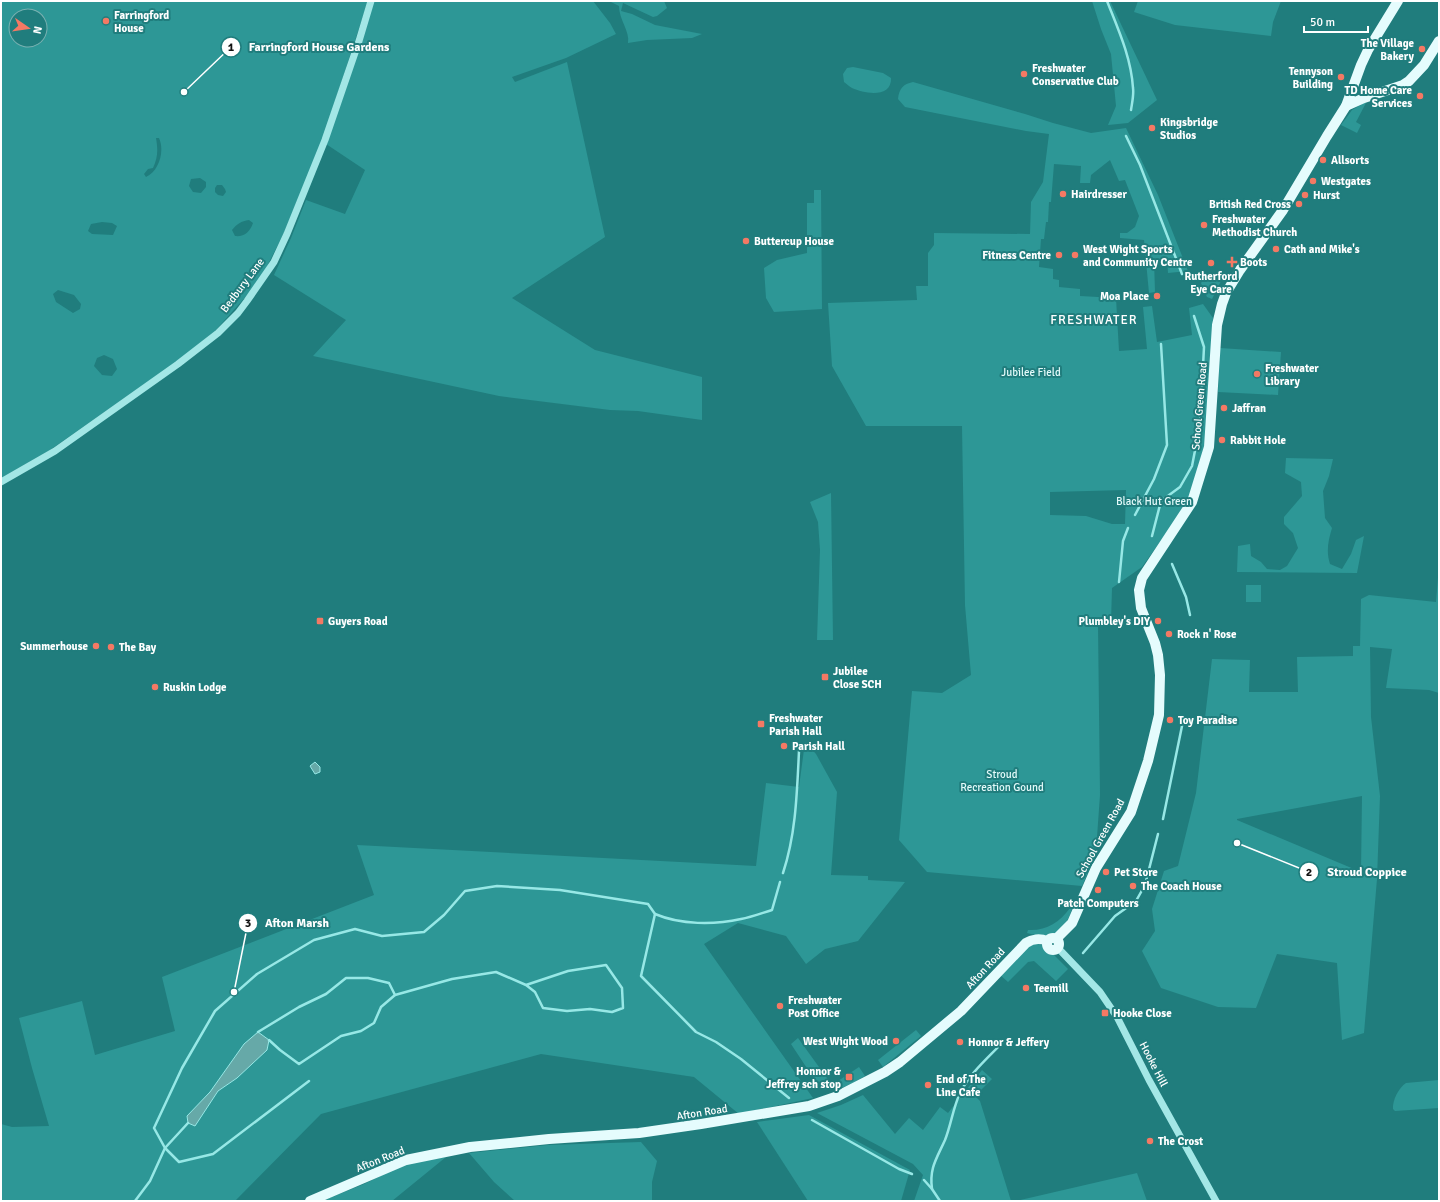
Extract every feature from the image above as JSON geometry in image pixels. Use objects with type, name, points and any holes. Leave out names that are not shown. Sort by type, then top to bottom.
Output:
[{"type":"main road","name":"School Green Road","points":[[1054,942],[1072,923],[1096,868],[1131,812],[1148,761],[1159,715],[1160,675],[1158,655],[1155,643],[1144,617],[1139,590],[1142,578],[1192,502],[1210,448],[1217,324],[1222,304],[1232,282],[1283,210],[1346,106],[1368,50],[1398,1]]},
{"type":"main road","points":[[1346,106],[1364,98],[1403,85],[1411,80],[1424,65],[1439,41]]},
{"type":"main road","points":[[1351,93],[1358,97],[1364,98]]},
{"type":"main road","name":"Afton Road","points":[[310,1201],[406,1160],[470,1147],[549,1138],[639,1133],[809,1106],[838,1096],[893,1068],[961,1011],[1026,943],[1043,939],[1054,942]]},
{"type":"street","name":"Bedbury Lane","points":[[1,482],[55,451],[178,364],[218,333],[238,313],[274,262],[287,234],[325,140],[357,48],[371,1]]},
{"type":"street","name":"Hooke Hill","points":[[1054,942],[1100,992],[1117,1017],[1149,1080],[1216,1201]]},
{"type":"green space","points":[[1,1],[368,1],[323,138],[284,233],[259,282],[215,331],[176,362],[50,450],[1,478]],"holes":[[[156,138],[159,138],[161,143],[160,160],[151,174],[146,177],[144,174],[148,169],[153,168],[157,157]],[[200,178],[206,182],[206,187],[201,193],[193,192],[189,186],[191,179]],[[217,185],[222,185],[226,192],[223,196],[218,195],[215,192]],[[249,220],[253,223],[250,229],[244,235],[235,236],[232,230],[237,224]],[[102,222],[112,223],[117,226],[113,235],[92,234],[88,231],[91,224]],[[58,290],[74,295],[81,304],[80,309],[73,313],[56,302],[53,294]],[[104,355],[113,359],[117,369],[112,376],[102,375],[94,366],[97,358]]]},
{"type":"green space","points":[[374,1],[593,1],[610,23],[616,34],[566,58],[512,77],[515,82],[567,62],[605,237],[512,298],[595,350],[702,377],[702,420],[638,411],[610,410],[499,396],[313,356],[346,320],[274,275],[306,200],[345,214],[365,170],[326,144]]},
{"type":"green space","points":[[609,1],[664,1],[667,8],[657,16],[653,17],[623,3],[621,11],[632,14],[655,25],[702,34],[692,38],[647,40],[628,43],[619,6]]},
{"type":"green space","points":[[1092,1],[1110,1],[1157,100],[1128,123],[1108,125],[1116,106],[1111,54]]},
{"type":"green space","points":[[1138,1],[1281,1],[1273,22],[1271,36],[1175,25],[1134,12]]},
{"type":"green space","points":[[853,67],[883,73],[891,78],[890,84],[883,92],[877,93],[864,92],[852,88],[844,82],[843,74],[847,68]]},
{"type":"green space","points":[[913,82],[1091,133],[1126,128],[1158,195],[1188,271],[1168,273],[1167,258],[1154,260],[1155,292],[1149,293],[1144,240],[1120,238],[1120,233],[1127,233],[1135,227],[1139,216],[1125,180],[1119,181],[1110,160],[1091,175],[1090,183],[1080,183],[1081,166],[1054,164],[1051,202],[1049,202],[1048,222],[1046,222],[1044,239],[1041,239],[1039,267],[1053,269],[1053,279],[1059,280],[1059,287],[1080,289],[1080,296],[1116,298],[1119,351],[1147,349],[1143,307],[1152,306],[1157,342],[1192,335],[1189,308],[1203,304],[1213,318],[1205,448],[1189,501],[1142,567],[1112,588],[1111,622],[1098,625],[1100,795],[1096,854],[1082,886],[927,872],[899,840],[912,691],[942,693],[971,675],[965,605],[962,426],[866,426],[832,366],[828,303],[917,300],[916,286],[928,286],[928,253],[934,245],[934,233],[1030,234],[1031,202],[1043,182],[1049,134],[1026,131],[905,107],[898,99],[902,88]],"holes":[[[1126,490],[1125,524],[1112,524],[1086,516],[1050,515],[1050,492]]]},
{"type":"green space","points":[[1367,101],[1356,122],[1361,125],[1357,133],[1341,125],[1352,110]]},
{"type":"green space","points":[[814,190],[821,190],[822,309],[774,312],[766,298],[764,268],[777,260],[807,253],[807,203],[814,203]]},
{"type":"green space","points":[[1207,275],[1220,275],[1223,277],[1212,299],[1207,297],[1201,283]]},
{"type":"green space","points":[[1220,348],[1281,352],[1278,395],[1218,392]]},
{"type":"green space","points":[[1286,458],[1333,459],[1329,476],[1323,491],[1325,518],[1332,528],[1328,546],[1329,560],[1330,564],[1342,569],[1351,554],[1356,540],[1364,536],[1357,573],[1237,572],[1238,546],[1250,544],[1251,556],[1261,562],[1267,569],[1280,570],[1287,566],[1298,548],[1293,533],[1284,524],[1284,517],[1302,496],[1301,482],[1285,473]]},
{"type":"green space","points":[[831,493],[833,640],[817,640],[820,550],[818,522],[810,502]]},
{"type":"green space","points":[[1439,565],[1439,693],[1429,690],[1386,688],[1392,649],[1370,647],[1371,717],[1380,796],[1377,879],[1364,1033],[1342,1040],[1337,963],[1277,954],[1256,1008],[1218,1007],[1161,988],[1142,951],[1155,931],[1152,909],[1164,871],[1178,866],[1196,793],[1212,659],[1250,660],[1249,692],[1298,692],[1297,657],[1353,656],[1353,646],[1360,646],[1361,599],[1369,595],[1436,602]],"holes":[[[1362,796],[1361,872],[1237,820],[1237,819]]]},
{"type":"green space","points":[[1246,585],[1261,585],[1261,602],[1246,602]]},
{"type":"green space","points":[[805,742],[816,754],[837,792],[831,875],[868,876],[868,880],[905,882],[858,941],[825,949],[806,964],[786,936],[738,923],[704,944],[813,1098],[739,1114],[694,1077],[541,1054],[321,1114],[235,1201],[1,1201],[1,1124],[12,1127],[49,1126],[19,1018],[82,1001],[95,1055],[175,1031],[162,977],[374,895],[357,845],[756,866],[766,783],[799,787]],"holes":[[[244,1044],[267,1050],[237,1078],[218,1091],[195,1125],[187,1116],[210,1092]]]},
{"type":"green space","points":[[1070,908],[1072,909],[1069,918],[1061,930],[1051,936],[1027,933],[1028,930],[1041,929],[1052,925],[1057,922]]},
{"type":"green space","points":[[1032,942],[1045,946],[1068,969],[1056,981],[1034,961],[1028,962],[1008,982],[999,974]]},
{"type":"green space","points":[[916,1030],[921,1036],[883,1067],[878,1060]]},
{"type":"green space","points":[[798,1038],[832,1085],[859,1067],[865,1076],[838,1089],[826,1090],[820,1088],[791,1044]]},
{"type":"green space","points":[[982,1070],[992,1079],[975,1096],[980,1101],[1011,1201],[914,1201],[923,1175],[913,1164],[817,1113],[841,1105],[863,1095],[895,1134],[909,1118],[923,1130],[940,1107],[948,1113]]},
{"type":"green space","points":[[1439,1080],[1439,1108],[1395,1111],[1393,1109],[1396,1094],[1406,1083]]},
{"type":"green space","points":[[809,1115],[910,1170],[901,1201],[808,1201],[757,1122]]},
{"type":"green space","points":[[641,1142],[657,1161],[652,1182],[652,1201],[515,1201],[494,1182],[469,1153],[548,1145]]},
{"type":"green space","points":[[446,1157],[392,1201],[322,1201],[364,1184],[405,1164]]},
{"type":"green space","points":[[1137,1173],[1147,1201],[1016,1201]]},
{"type":"shaded area","points":[[315,762],[320,767],[320,772],[315,774],[310,766]]},
{"type":"shaded area","points":[[258,1032],[269,1040],[267,1050],[237,1078],[218,1091],[195,1126],[188,1123],[187,1116],[210,1092],[244,1044]]},
{"type":"waterway","points":[[1107,1],[1130,65],[1133,91],[1131,110]]},
{"type":"waterway","points":[[1126,136],[1140,165],[1182,274]]},
{"type":"waterway","points":[[1152,536],[1161,501],[1180,487],[1192,466],[1200,425],[1204,347],[1194,316]]},
{"type":"waterway","points":[[1135,515],[1154,479],[1167,445],[1161,344]]},
{"type":"waterway","points":[[1119,582],[1123,541],[1128,528]]},
{"type":"waterway","points":[[1172,564],[1186,597],[1190,615]]},
{"type":"waterway","points":[[1163,819],[1182,726]]},
{"type":"waterway","points":[[783,873],[791,843],[793,828],[799,751]]},
{"type":"waterway","points":[[1083,953],[1115,916],[1136,901],[1145,885],[1158,834]]},
{"type":"waterway","points":[[655,914],[665,918],[698,923],[731,921],[749,917],[772,910],[780,882]]},
{"type":"waterway","points":[[309,1081],[213,1154],[179,1162],[165,1148],[154,1128],[182,1068],[215,1011],[257,974],[314,940],[355,929],[382,936],[424,932],[444,915],[465,891],[497,886],[560,890],[648,904],[655,914],[641,976],[696,1032],[716,1042],[741,1059],[789,1098]]},
{"type":"waterway","points":[[269,1040],[299,1064],[341,1036],[361,1031],[374,1023],[381,1007],[395,995],[452,979],[496,972],[526,985],[568,971],[606,965],[622,988],[623,1008],[612,1012],[590,1009],[567,1011],[543,1008],[535,992],[526,985]]},
{"type":"waterway","points":[[258,1032],[299,1007],[326,994],[346,978],[368,978],[389,983],[395,995]]},
{"type":"waterway","points":[[932,1189],[931,1182],[933,1169],[945,1140],[960,1093],[974,1072],[1003,1042]]},
{"type":"waterway","points":[[812,1120],[899,1169],[912,1174]]},
{"type":"waterway","points":[[135,1201],[150,1181],[165,1148],[188,1123]]},
{"type":"waterway","points":[[924,1180],[940,1201]]},
{"type":"place","name":"Farringford House","points":[[106,21]]},
{"type":"place","name":"The Village Bakery","points":[[1422,49]]},
{"type":"place","name":"Freshwater Conservative Club","points":[[1024,74]]},
{"type":"place","name":"Tennyson Building","points":[[1341,77]]},
{"type":"place","name":"Farringford House Gardens","points":[[184,92]]},
{"type":"place","name":"TD Home Care Services","points":[[1420,96]]},
{"type":"place","name":"Kingsbridge Studios","points":[[1152,128]]},
{"type":"place","name":"Allsorts","points":[[1323,160]]},
{"type":"place","name":"Westgates","points":[[1313,181]]},
{"type":"place","name":"Hairdresser","points":[[1063,194]]},
{"type":"place","name":"Hurst","points":[[1305,195]]},
{"type":"place","name":"British Red Cross","points":[[1299,204]]},
{"type":"place","name":"Freshwater Methodist Church","points":[[1204,225]]},
{"type":"place","name":"Buttercup House","points":[[746,241]]},
{"type":"place","name":"Cath and Mike's","points":[[1276,249]]},
{"type":"place","name":"Fitness Centre","points":[[1059,255]]},
{"type":"place","name":"West Wight Sports and Community Centre","points":[[1075,255]]},
{"type":"place","name":"Boots","points":[[1232,262]]},
{"type":"place","name":"Rutherford Eye Care","points":[[1211,263]]},
{"type":"place","name":"Moa Place","points":[[1157,296]]},
{"type":"place","name":"Freshwater Library","points":[[1257,374]]},
{"type":"place","name":"Jaffran","points":[[1224,408]]},
{"type":"place","name":"Rabbit Hole","points":[[1222,440]]},
{"type":"place","name":"Guyers Road","points":[[320,621]]},
{"type":"place","name":"Plumbley's DIY","points":[[1158,621]]},
{"type":"place","name":"Rock n' Rose","points":[[1169,634]]},
{"type":"place","name":"Summerhouse","points":[[96,646]]},
{"type":"place","name":"The Bay","points":[[111,647]]},
{"type":"place","name":"Jubilee Close SCH","points":[[825,677]]},
{"type":"place","name":"Ruskin Lodge","points":[[155,687]]},
{"type":"place","name":"Toy Paradise","points":[[1170,720]]},
{"type":"place","name":"Freshwater Parish Hall","points":[[761,724]]},
{"type":"place","name":"Parish Hall","points":[[784,746]]},
{"type":"place","name":"Stroud Coppice","points":[[1237,843]]},
{"type":"place","name":"Pet Store","points":[[1106,872]]},
{"type":"place","name":"The Coach House","points":[[1133,886]]},
{"type":"place","name":"Patch Computers","points":[[1098,890]]},
{"type":"place","name":"Teemill","points":[[1026,988]]},
{"type":"place","name":"Afton Marsh","points":[[234,992]]},
{"type":"place","name":"Freshwater Post Office","points":[[780,1006]]},
{"type":"place","name":"Hooke Close","points":[[1105,1013]]},
{"type":"place","name":"West Wight Wood","points":[[896,1041]]},
{"type":"place","name":"Honnor & Jeffery","points":[[960,1042]]},
{"type":"place","name":"Honnor & Jeffrey sch stop","points":[[849,1077]]},
{"type":"place","name":"End of The Line Cafe","points":[[928,1085]]},
{"type":"place","name":"The Crost","points":[[1150,1141]]},
{"type":"district","name":"FRESHWATER","points":[[1094,319]]},
{"type":"park label","name":"Jubilee Field","points":[[1031,372]]},
{"type":"park label","name":"Black Hut Green","points":[[1154,501]]},
{"type":"park label","name":"Stroud Recreation Gound","points":[[1002,780]]}]
